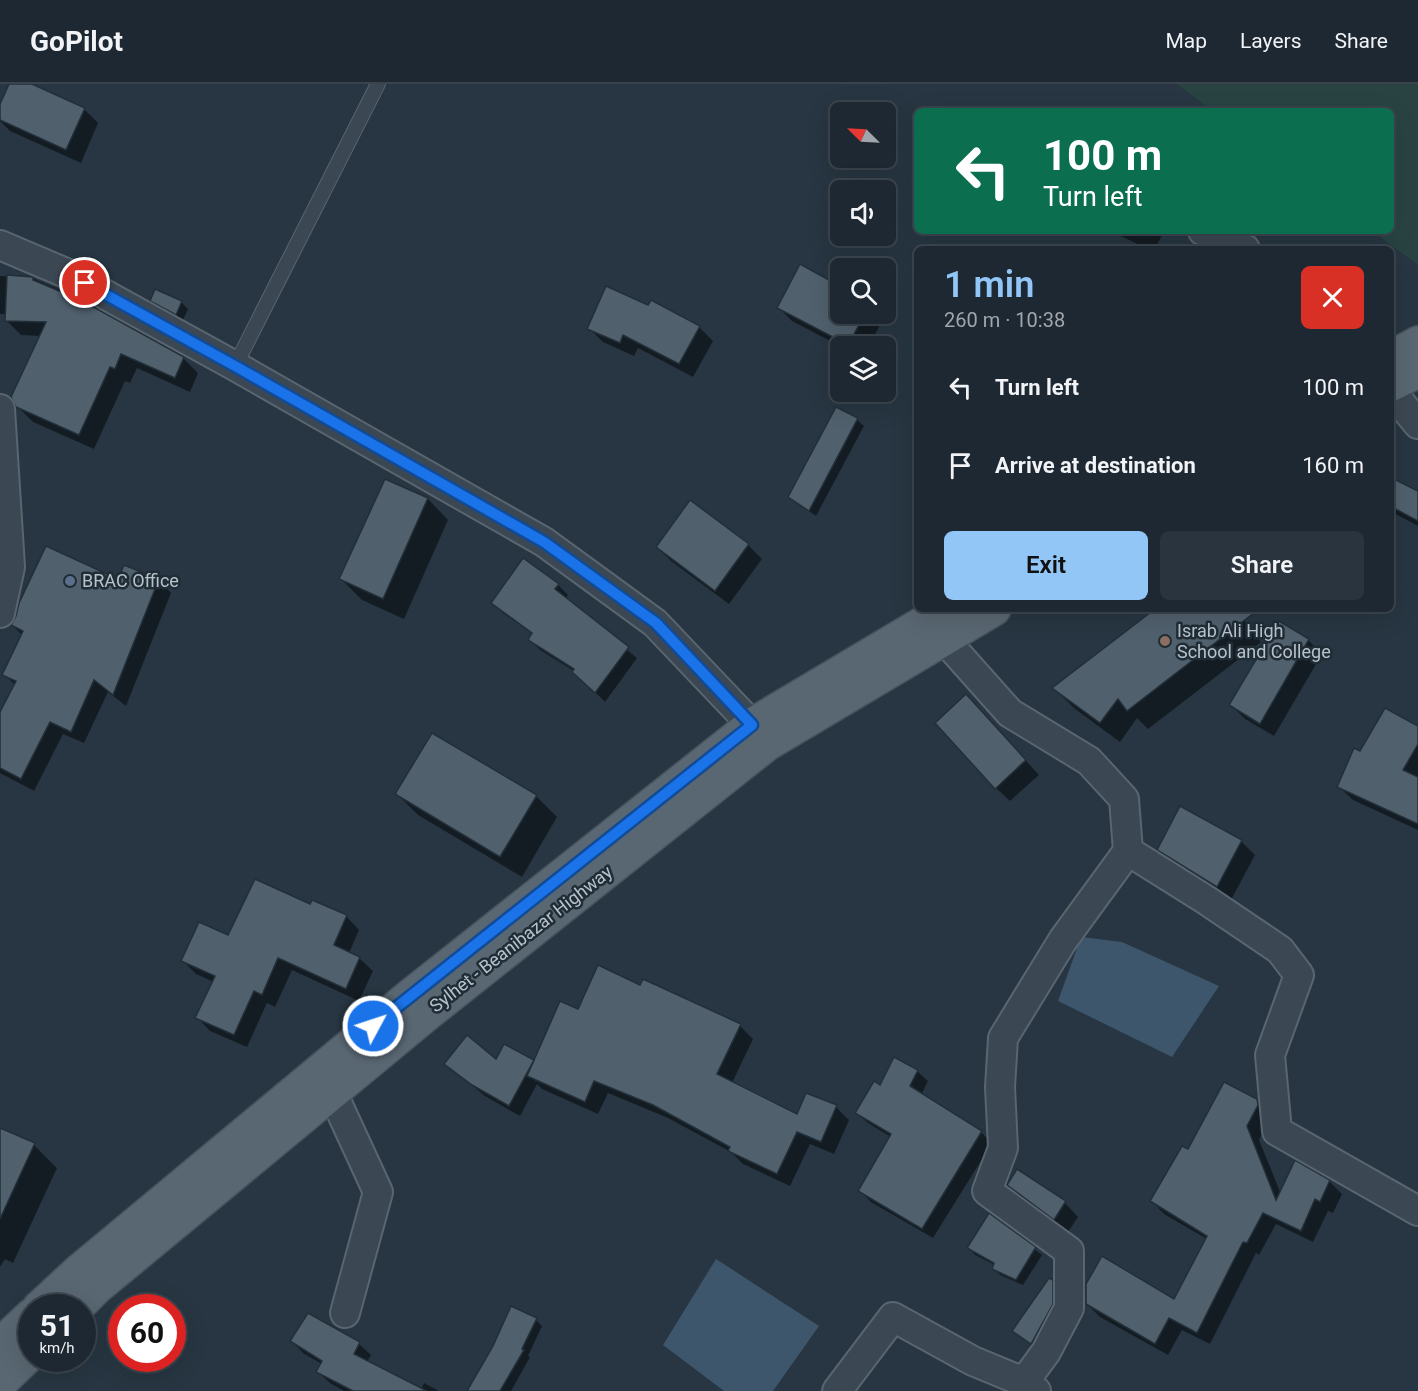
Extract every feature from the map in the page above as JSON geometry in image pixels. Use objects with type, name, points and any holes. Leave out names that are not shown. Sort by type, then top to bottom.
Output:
[{"type":"main road","points":[[1394,356],[1418,344]]},
{"type":"main road","points":[[1394,383],[1418,371]]},
{"type":"main road","name":"Sylhet - Beanibazar Highway","points":[[54,1294],[410,996],[752,725],[946,624],[984,612]]},
{"type":"main road","name":"Sylhet - Beanibazar Highway","points":[[90,1294],[426,1014],[767,744],[946,624]]},
{"type":"main road","points":[[0,1345],[18,1328]]},
{"type":"main road","points":[[0,1383],[18,1366]]},
{"type":"street","points":[[1210,234],[1238,246]]},
{"type":"street","points":[[0,245],[66,273],[235,366],[544,542],[656,623],[752,725]]},
{"type":"street","points":[[1394,395],[1418,424]]},
{"type":"street","points":[[0,409],[10,567],[0,613]]},
{"type":"street","points":[[837,1391],[893,1317],[973,1361],[1030,1387],[1070,1308],[1069,1251],[987,1191],[1003,1148],[1000,1087],[1003,1038],[1063,940],[1128,851],[1124,799],[1089,761],[1010,712],[946,624]]},
{"type":"street","points":[[1128,851],[1280,950],[1299,975],[1270,1055],[1277,1131],[1418,1211]]},
{"type":"street","points":[[332,1092],[378,1192],[345,1313]]},
{"type":"lane","points":[[235,366],[378,84]]},
{"type":"green space","points":[[1177,84],[1418,84],[1418,265],[1376,234],[1394,234],[1394,108],[1209,108]]},
{"type":"water","points":[[1081,937],[1122,942],[1219,986],[1172,1057],[1058,1001]]},
{"type":"water","points":[[716,1259],[819,1326],[773,1391],[724,1391],[663,1345]]},
{"type":"building","points":[[9,84],[32,84],[85,108],[66,150],[0,120],[0,104]]},
{"type":"building","points":[[800,264],[830,280],[830,324],[860,324],[853,336],[831,336],[777,308]]},
{"type":"building","points":[[7,275],[33,277],[33,280],[81,300],[184,357],[175,378],[121,354],[115,369],[110,367],[79,435],[16,407],[11,397],[46,322],[5,321]]},
{"type":"building","points":[[606,286],[648,305],[651,300],[700,326],[679,364],[623,335],[620,343],[587,329]]},
{"type":"building","points":[[155,289],[182,301],[176,315],[150,301]]},
{"type":"building","points":[[836,407],[858,418],[809,511],[788,497]]},
{"type":"building","points":[[385,479],[428,498],[383,599],[339,579]]},
{"type":"building","points":[[1394,479],[1418,491],[1418,521],[1394,508]]},
{"type":"building","points":[[690,500],[749,544],[715,591],[656,547]]},
{"type":"building","points":[[46,546],[118,579],[124,565],[159,579],[113,695],[94,680],[71,732],[50,722],[21,779],[0,768],[0,712],[16,681],[2,675],[23,631],[11,625]]},
{"type":"building","points":[[523,558],[559,584],[555,589],[629,647],[595,693],[572,672],[574,669],[528,640],[532,633],[491,603]]},
{"type":"building","name":"Israb Ali High School and College","points":[[1151,612],[1255,612],[1127,711],[1118,699],[1100,723],[1052,688]]},
{"type":"building","points":[[1279,621],[1309,639],[1260,724],[1229,705]]},
{"type":"building","points":[[966,694],[1026,760],[995,789],[935,723]]},
{"type":"building","points":[[1385,708],[1418,726],[1418,744],[1403,770],[1418,777],[1418,824],[1337,787],[1354,748],[1360,751]]},
{"type":"building","points":[[432,733],[537,795],[500,857],[395,794]]},
{"type":"building","points":[[1180,806],[1242,840],[1217,887],[1157,850]]},
{"type":"building","points":[[255,879],[310,904],[312,900],[347,915],[334,945],[360,957],[346,989],[278,958],[262,995],[254,991],[234,1035],[195,1018],[215,976],[181,961],[199,922],[228,935]]},
{"type":"building","points":[[598,965],[640,985],[643,979],[741,1024],[717,1074],[797,1114],[806,1093],[837,1105],[821,1142],[797,1132],[777,1174],[728,1151],[730,1147],[653,1105],[594,1081],[585,1102],[527,1076],[560,1001],[578,1009]]},
{"type":"building","points":[[467,1035],[496,1059],[504,1044],[534,1060],[509,1106],[472,1085],[444,1064]]},
{"type":"building","points":[[894,1057],[918,1070],[910,1086],[982,1131],[922,1229],[858,1191],[891,1134],[855,1113],[874,1081],[880,1085]]},
{"type":"building","points":[[1224,1082],[1257,1099],[1258,1105],[1247,1126],[1276,1200],[1295,1160],[1330,1180],[1320,1202],[1315,1199],[1301,1231],[1263,1213],[1247,1243],[1243,1242],[1197,1333],[1169,1318],[1155,1344],[1086,1304],[1086,1284],[1102,1256],[1174,1299],[1207,1236],[1150,1201],[1182,1146],[1188,1149]]},
{"type":"building","points":[[0,1128],[35,1143],[0,1219]]},
{"type":"building","points":[[1017,1169],[1066,1201],[1054,1220],[1007,1185]]},
{"type":"building","points":[[989,1213],[1036,1247],[1016,1280],[992,1269],[994,1263],[967,1248]]},
{"type":"building","points":[[1049,1278],[1053,1280],[1053,1304],[1031,1344],[1012,1331]]},
{"type":"building","points":[[511,1306],[537,1318],[522,1349],[524,1350],[500,1391],[467,1391],[493,1346]]},
{"type":"building","points":[[308,1313],[360,1342],[354,1354],[427,1391],[353,1391],[316,1372],[322,1361],[290,1341]]},
{"type":"place","name":"BRAC Office","points":[[70,581]]},
{"type":"place","name":"Israb Ali High School and College","points":[[1165,641]]},
{"type":"route","points":[[85,283],[544,542],[656,623],[752,725],[373,1026]]}]
